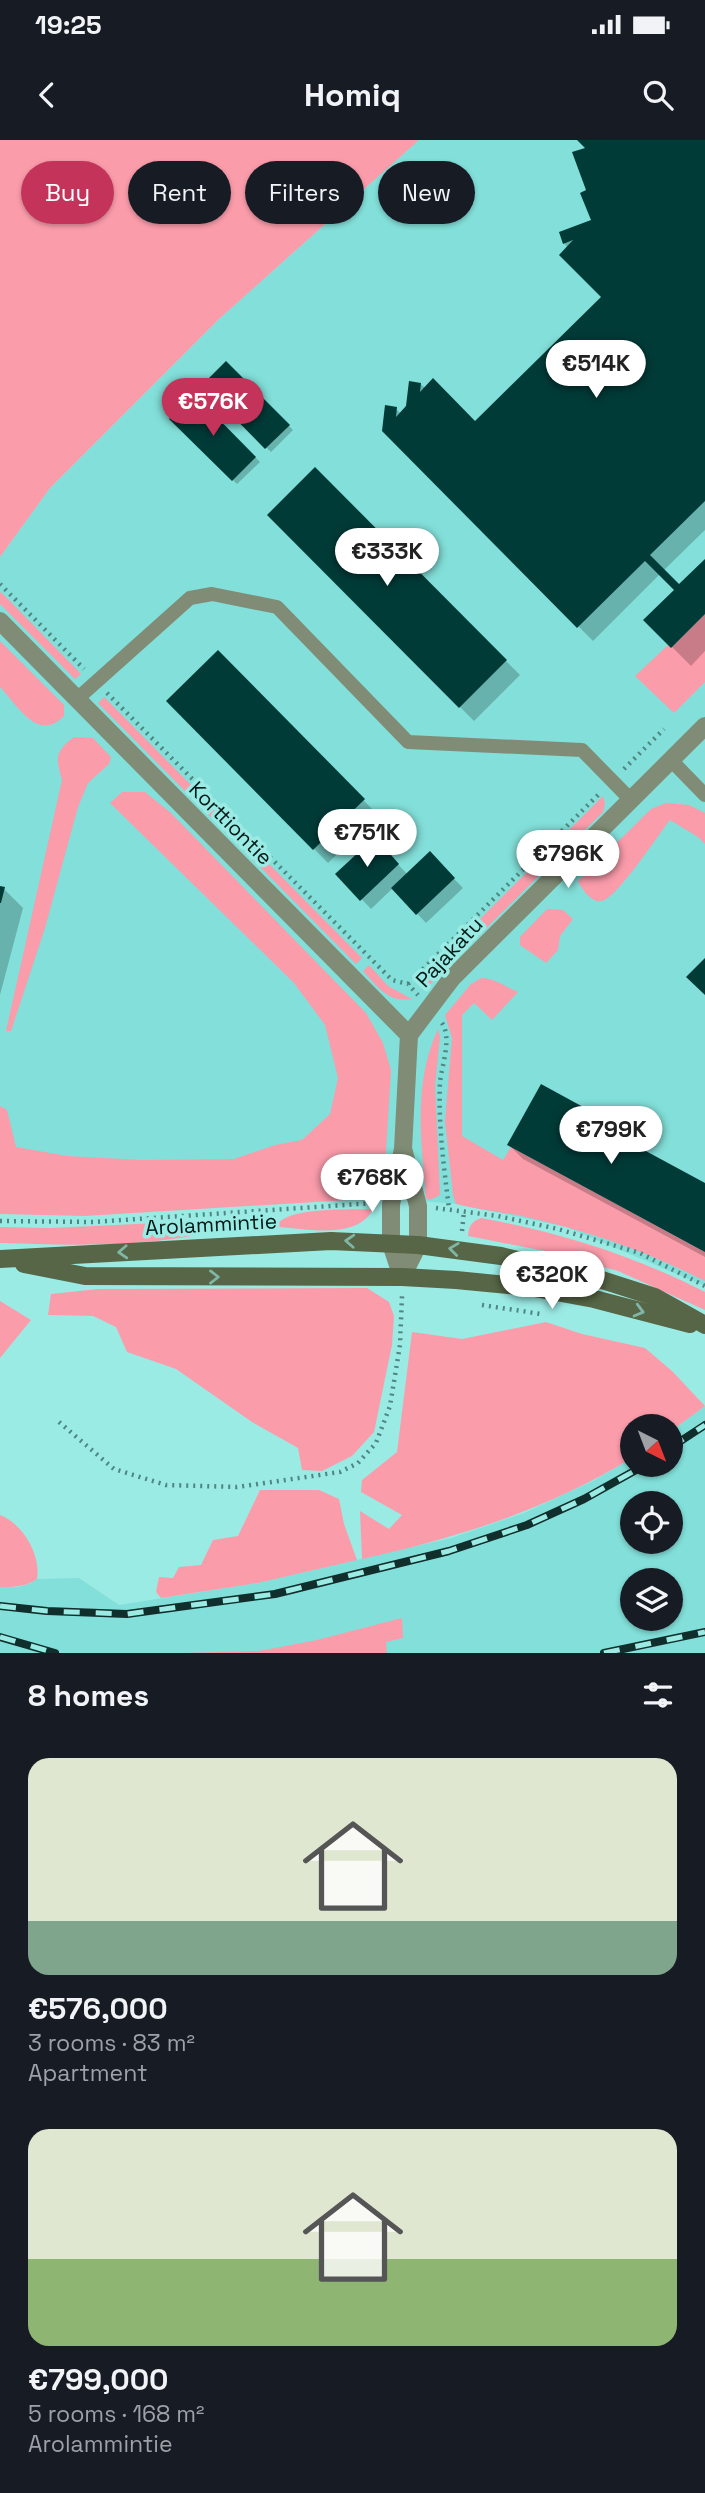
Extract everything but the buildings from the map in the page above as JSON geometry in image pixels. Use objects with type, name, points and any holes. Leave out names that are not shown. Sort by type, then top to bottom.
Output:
[{"type":"street","name":"Korttiontie","points":[[0,621],[409,1035]]},
{"type":"street","name":"Pajakatu","points":[[409,1035],[452,978],[705,726]]},
{"type":"street","points":[[402,1278],[391,1244],[391,1204],[403,1149],[409,1035]]},
{"type":"street","points":[[402,1278],[418,1245],[418,1206],[403,1149]]},
{"type":"street","name":"Arolammintie","points":[[0,1259],[331,1241],[418,1245],[501,1256],[590,1276],[655,1297],[705,1326]]},
{"type":"street","name":"Arolammintie","points":[[0,1259],[85,1276],[402,1278],[529,1287],[594,1299],[705,1326]]},
{"type":"lane","points":[[77,699],[190,598],[212,594],[277,607],[408,742],[582,750],[631,800]]},
{"type":"lane","points":[[671,760],[705,795]]},
{"type":"path","points":[[408,984],[664,729]]},
{"type":"path","points":[[59,1422],[114,1469],[166,1485],[237,1487],[340,1472],[358,1463],[376,1443],[390,1406],[400,1345],[402,1278]]},
{"type":"shaded area","points":[[0,140],[419,140],[396,161],[378,161],[378,177],[364,189],[364,161],[245,161],[245,224],[325,224],[219,319],[50,488],[0,557]]},
{"type":"shaded area","points":[[419,140],[705,140],[705,1286],[566,1227],[456,1204],[0,1166],[0,557],[50,488],[219,319],[325,224],[364,224],[364,189],[378,177],[378,224],[475,224],[475,161],[396,161]]},
{"type":"shaded area","points":[[0,592],[81,674],[75,679],[0,604]]},
{"type":"shaded area","points":[[705,614],[705,682],[674,713],[635,676],[668,645],[671,648]]},
{"type":"shaded area","points":[[0,641],[64,705],[64,716],[55,723],[46,726],[29,719],[0,687]]},
{"type":"shaded area","points":[[104,697],[362,958],[356,964],[98,703]]},
{"type":"shaded area","points":[[74,737],[93,738],[111,757],[109,764],[88,783],[78,807],[45,928],[11,1031],[6,1031],[62,780],[58,756]]},
{"type":"shaded area","points":[[122,792],[145,792],[171,813],[366,1013],[383,1043],[391,1070],[381,1198],[85,1216],[0,1214],[0,1106],[7,1110],[16,1147],[67,1156],[142,1160],[234,1159],[275,1145],[302,1140],[330,1114],[338,1078],[325,1025],[294,983],[110,803]]},
{"type":"shaded area","points":[[603,796],[603,812],[429,985],[421,985],[420,979]]},
{"type":"shaded area","points":[[666,803],[689,805],[705,813],[705,844],[670,820],[618,889],[602,901],[591,898],[578,881],[651,809]]},
{"type":"shaded area","points":[[547,909],[563,910],[573,919],[560,936],[558,950],[546,963],[520,945],[520,937]]},
{"type":"shaded area","points":[[369,965],[388,986],[412,999],[396,999],[384,992],[363,971]]},
{"type":"shaded area","points":[[481,978],[495,981],[518,992],[492,1020],[474,1003],[462,1015],[462,1136],[503,1160],[511,1147],[705,1252],[705,1281],[640,1252],[573,1229],[456,1204],[445,1121],[452,1038],[445,1015],[471,984]]},
{"type":"shaded area","points":[[438,1029],[440,1037],[435,1085],[440,1195],[430,1200],[426,1198],[421,1112],[425,1070]]},
{"type":"shaded area","points":[[373,1209],[366,1219],[344,1229],[279,1227],[279,1222],[298,1214],[324,1210]]},
{"type":"shaded area","points":[[481,1218],[568,1238],[651,1267],[705,1292],[705,1310],[618,1271],[545,1251],[468,1236],[471,1225]]},
{"type":"shaded area","points":[[224,1220],[230,1222],[234,1228],[163,1240],[93,1245],[0,1243],[0,1227],[50,1228]]},
{"type":"shaded area","points":[[367,1288],[389,1302],[394,1316],[392,1345],[374,1432],[352,1456],[322,1471],[302,1470],[298,1448],[252,1422],[176,1369],[127,1352],[116,1327],[93,1316],[48,1315],[51,1294],[98,1289]]},
{"type":"shaded area","points":[[0,1301],[31,1320],[0,1358]]},
{"type":"shaded area","points":[[546,1322],[582,1334],[645,1348],[672,1371],[705,1406],[683,1422],[683,1414],[620,1414],[620,1465],[600,1476],[502,1520],[433,1542],[362,1559],[360,1511],[389,1529],[402,1515],[361,1492],[362,1480],[397,1452],[412,1332],[462,1339]]},
{"type":"shaded area","points":[[705,1406],[705,1653],[0,1653],[0,1587],[17,1587],[37,1579],[79,1578],[119,1605],[258,1583],[451,1538],[524,1513],[595,1480],[620,1465],[620,1477],[683,1477],[683,1422]]},
{"type":"shaded area","points":[[260,1490],[319,1490],[339,1499],[344,1524],[357,1560],[258,1583],[161,1598],[156,1592],[159,1577],[173,1578],[179,1567],[201,1565],[213,1540],[238,1536]]},
{"type":"shaded area","points":[[0,1515],[16,1525],[29,1541],[38,1570],[37,1579],[28,1584],[0,1587]]},
{"type":"shaded area","points":[[402,1618],[403,1638],[386,1642],[387,1653],[183,1653],[259,1651],[317,1640]]},
{"type":"railway","points":[[683,1439],[705,1425]]},
{"type":"railway","points":[[0,1606],[127,1614],[275,1594],[449,1551],[527,1525],[584,1499],[623,1477]]},
{"type":"railway","points":[[604,1653],[705,1632]]},
{"type":"railway","points":[[0,1637],[55,1653]]}]
